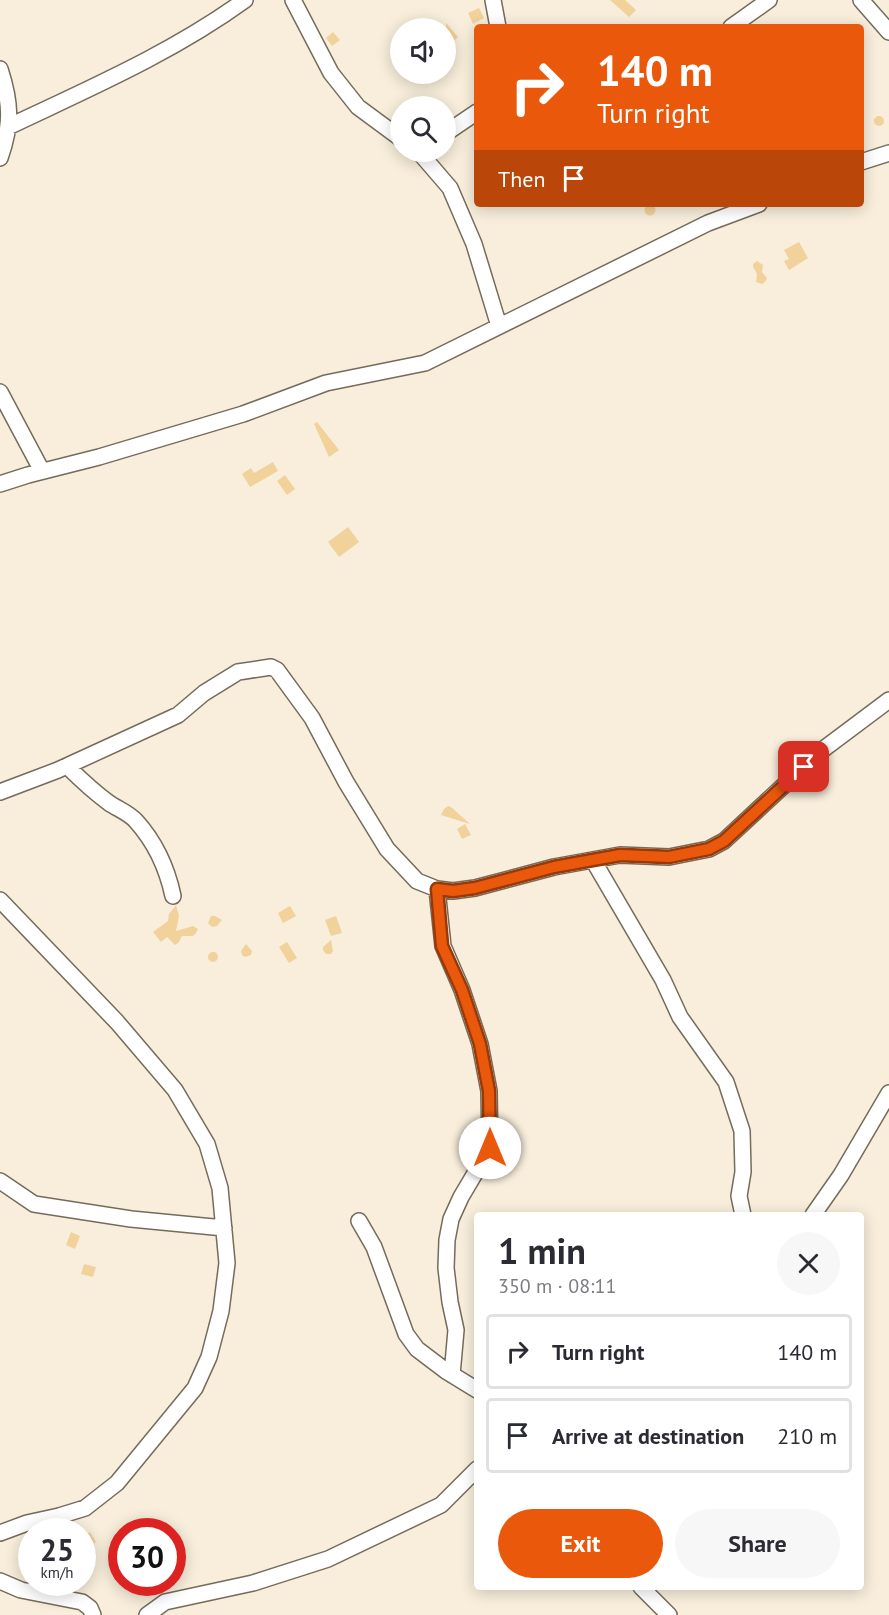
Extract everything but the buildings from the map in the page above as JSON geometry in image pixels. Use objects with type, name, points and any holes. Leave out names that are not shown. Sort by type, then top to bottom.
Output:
[{"type":"street","points":[[8,128],[163,51],[220,18],[245,0]]},
{"type":"street","points":[[293,0],[303,23],[338,82],[358,107],[390,131]]},
{"type":"street","points":[[493,0],[497,24]]},
{"type":"street","points":[[735,24],[769,0]]},
{"type":"street","points":[[861,0],[889,32]]},
{"type":"street","points":[[0,69],[9,95],[10,117],[0,158]]},
{"type":"street","points":[[456,126],[474,114]]},
{"type":"street","points":[[864,161],[889,153]]},
{"type":"street","points":[[428,162],[450,188],[474,244],[499,326]]},
{"type":"street","points":[[0,484],[243,414],[326,382],[425,363],[708,223],[751,207]]},
{"type":"street","points":[[0,392],[42,471]]},
{"type":"street","points":[[0,792],[67,766],[178,714],[204,693],[238,672],[271,667],[277,670],[312,718],[346,782],[387,849],[417,881],[437,889],[453,891],[475,888],[554,867],[620,855],[669,857],[709,849],[724,841],[821,751],[889,700]]},
{"type":"street","points":[[67,766],[80,780],[135,819],[154,845],[168,874],[173,896]]},
{"type":"street","points":[[593,860],[663,980],[680,1017],[726,1082],[742,1131],[743,1172],[739,1196],[742,1212]]},
{"type":"street","points":[[437,889],[442,946],[462,990],[480,1044],[489,1091],[490,1148],[460,1197],[451,1219],[447,1240],[446,1268],[456,1330],[452,1375]]},
{"type":"street","points":[[0,900],[117,1022],[175,1090],[207,1144],[220,1188],[227,1263],[221,1311],[210,1357],[195,1388],[117,1483],[85,1508],[27,1523],[0,1533]]},
{"type":"street","points":[[815,1212],[841,1174],[889,1093]]},
{"type":"street","points":[[0,1181],[34,1204],[130,1219],[224,1228]]},
{"type":"street","points":[[359,1221],[374,1246],[406,1334],[417,1349],[474,1388]]},
{"type":"street","points":[[147,1615],[165,1602],[253,1583],[328,1560],[441,1505],[474,1472]]},
{"type":"street","points":[[0,1581],[21,1590],[82,1602],[90,1608],[93,1615]]},
{"type":"street","points":[[644,1590],[669,1615]]},
{"type":"route","points":[[490,1148],[489,1091],[480,1044],[462,990],[442,946],[437,889],[453,891],[475,888],[554,867],[620,855],[669,857],[709,849],[724,841],[804,767]]}]
